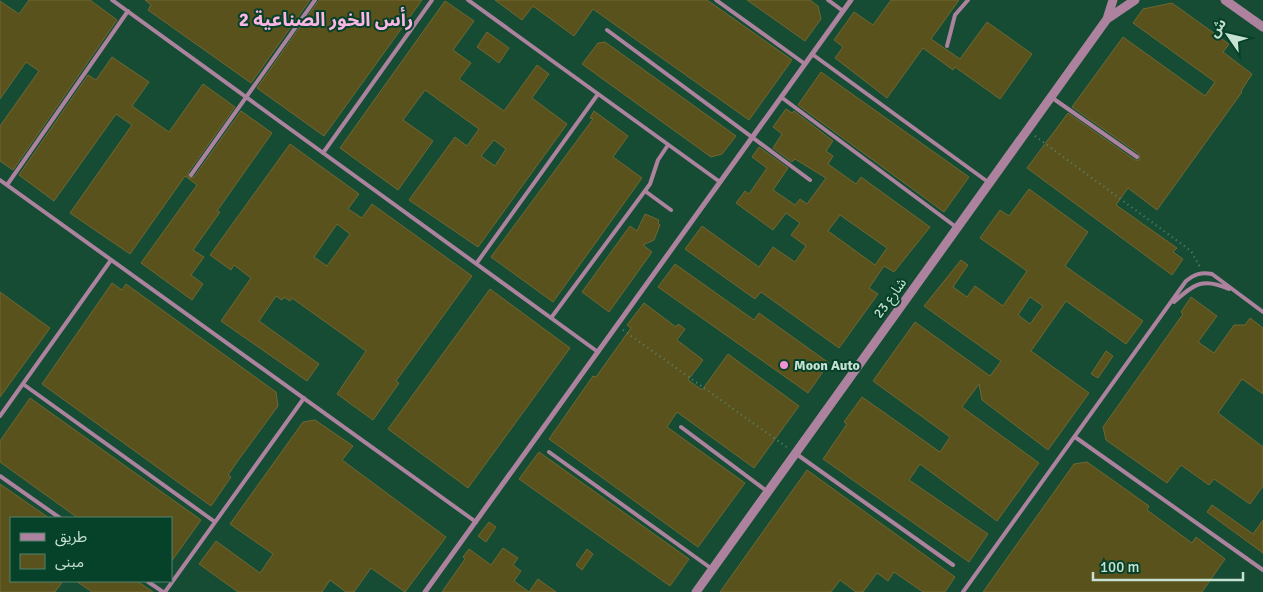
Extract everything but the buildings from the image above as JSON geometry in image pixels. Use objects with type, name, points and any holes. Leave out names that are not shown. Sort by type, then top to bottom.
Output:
[{"type":"street","points":[[425,592],[851,0]]},
{"type":"street","name":"شارع 23","points":[[1107,20],[1113,0]]},
{"type":"street","name":"شارع 23","points":[[696,592],[1107,20],[1135,0]]},
{"type":"street","points":[[1225,0],[1263,27]]},
{"type":"lane","points":[[112,0],[598,352]]},
{"type":"lane","points":[[191,174],[314,0]]},
{"type":"lane","points":[[323,153],[432,0]]},
{"type":"lane","points":[[468,0],[720,182]]},
{"type":"lane","points":[[716,0],[805,64]]},
{"type":"lane","points":[[828,0],[843,11]]},
{"type":"lane","points":[[947,46],[954,15],[967,0]]},
{"type":"lane","points":[[7,185],[128,11]]},
{"type":"lane","points":[[607,30],[810,180]]},
{"type":"lane","points":[[812,54],[989,183]]},
{"type":"lane","points":[[476,264],[598,94]]},
{"type":"lane","points":[[781,97],[957,228]]},
{"type":"lane","points":[[1051,97],[1137,157]]},
{"type":"lane","points":[[551,318],[645,191],[652,180],[658,160],[668,145]]},
{"type":"lane","points":[[0,180],[476,522]]},
{"type":"lane","points":[[645,191],[671,210]]},
{"type":"lane","points":[[0,416],[111,260]]},
{"type":"lane","points":[[964,592],[1186,281],[1194,275],[1212,274],[1263,312]]},
{"type":"lane","points":[[1168,307],[1192,286],[1200,283],[1218,284],[1232,290]]},
{"type":"lane","points":[[23,384],[215,522]]},
{"type":"lane","points":[[172,581],[304,398]]},
{"type":"lane","points":[[682,427],[768,492]]},
{"type":"lane","points":[[1075,437],[1263,570]]},
{"type":"lane","points":[[549,452],[712,569]]},
{"type":"lane","points":[[795,453],[953,565]]},
{"type":"lane","points":[[0,476],[59,517]]},
{"type":"lane","points":[[149,582],[164,592]]},
{"type":"path","points":[[1027,130],[1191,251],[1203,273]]},
{"type":"path","points":[[617,325],[795,453]]},
{"type":"place","name":"Moon Auto","points":[[784,365]]},
{"type":"district","name":"رأس الخور الصناعية 2","points":[[326,20]]}]
